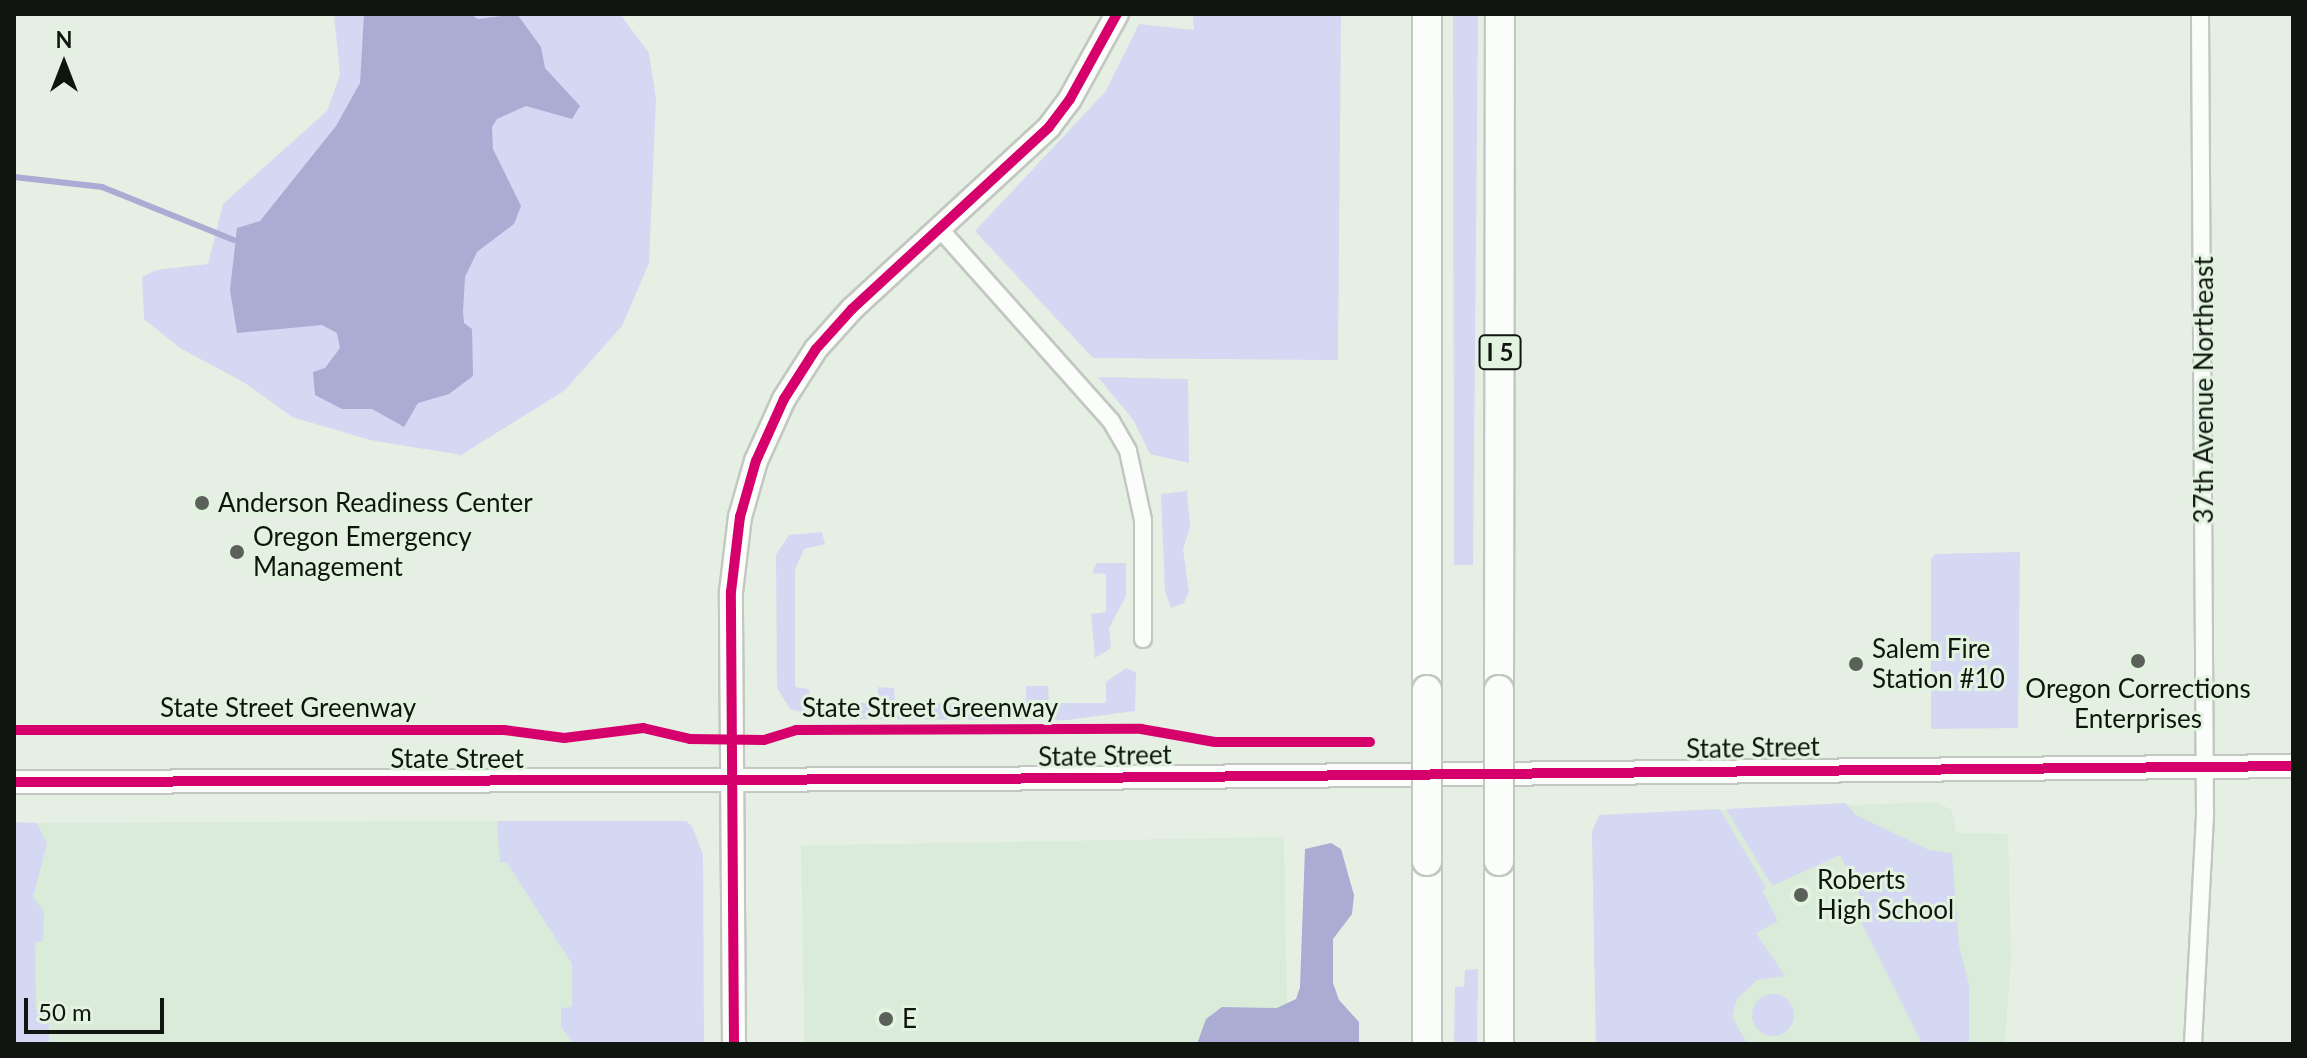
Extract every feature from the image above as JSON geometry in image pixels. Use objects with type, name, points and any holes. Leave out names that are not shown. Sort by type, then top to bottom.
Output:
[{"type":"highway","points":[[1427,14],[1427,1044]]},
{"type":"highway","name":"I 5","points":[[1499,1044],[1500,14]]},
{"type":"main road","points":[[734,1044],[732,578],[740,517],[756,461],[784,399],[816,349],[939,228],[1049,127],[1083,79],[1117,14]]},
{"type":"main road","name":"State Street","points":[[14,782],[733,781],[2293,766]]},
{"type":"street","name":"37th Avenue Northeast","points":[[2193,1044],[2204,766],[2200,14]]},
{"type":"street","points":[[939,228],[1111,421],[1128,451],[1143,520],[1143,639]]},
{"type":"shaded area","points":[[334,14],[620,14],[649,53],[656,99],[649,263],[622,326],[564,391],[461,455],[370,440],[292,417],[245,383],[180,348],[144,319],[142,277],[156,270],[208,264],[223,204],[327,111],[340,75]]},
{"type":"shaded area","points":[[364,14],[470,14],[478,19],[517,14],[541,47],[545,68],[580,106],[572,119],[526,106],[497,119],[492,127],[493,149],[521,206],[514,224],[477,252],[465,277],[463,312],[464,323],[472,329],[473,376],[449,394],[418,403],[404,427],[372,409],[342,409],[315,395],[313,372],[325,368],[340,348],[337,333],[322,325],[237,333],[230,290],[237,228],[260,221],[336,126],[360,83]]},
{"type":"shaded area","points":[[1193,14],[1341,14],[1338,360],[1093,358],[975,231],[1106,91],[1139,24],[1194,30]]},
{"type":"shaded area","points":[[1453,14],[1478,14],[1473,565],[1454,565]]},
{"type":"shaded area","points":[[1098,377],[1188,379],[1189,463],[1150,454],[1134,421]]},
{"type":"shaded area","points":[[1187,491],[1190,527],[1183,549],[1189,592],[1184,603],[1171,608],[1165,591],[1161,494]]},
{"type":"shaded area","points":[[822,532],[825,544],[804,549],[795,570],[795,687],[809,689],[810,702],[878,703],[878,687],[894,688],[895,703],[1026,704],[1026,686],[1048,686],[1049,703],[1106,703],[1106,682],[1126,668],[1136,672],[1135,711],[1067,720],[831,719],[790,709],[777,688],[776,555],[789,535]]},
{"type":"shaded area","points":[[2020,552],[2018,728],[1931,729],[1931,559],[1935,554]]},
{"type":"shaded area","points":[[1097,563],[1126,563],[1126,596],[1109,628],[1111,648],[1095,658],[1091,614],[1106,612],[1106,574],[1092,573]]},
{"type":"shaded area","name":"Roberts High School","points":[[1936,802],[1952,810],[1956,833],[2008,834],[2011,957],[2005,1044],[1596,1044],[1592,832],[1599,815]]},
{"type":"shaded area","points":[[1846,803],[1856,815],[1929,850],[1952,853],[1959,945],[1969,985],[1969,1044],[1922,1044],[1852,904],[1861,898],[1840,855],[1772,886],[1726,809]]},
{"type":"shaded area","points":[[1720,809],[1766,888],[1762,890],[1778,921],[1756,933],[1785,976],[1757,980],[1737,999],[1732,1016],[1747,1044],[1596,1044],[1592,832],[1599,815]]},
{"type":"shaded area","points":[[497,821],[507,863],[572,964],[572,1008],[561,1008],[575,1044],[14,1044],[14,823]]},
{"type":"shaded area","points":[[497,821],[686,821],[692,826],[703,855],[704,1044],[573,1044],[561,1027],[561,1008],[572,1007],[572,964],[507,863],[500,863]]},
{"type":"shaded area","points":[[14,822],[37,823],[47,844],[33,897],[44,912],[43,941],[35,942],[36,1010],[49,1011],[49,1044],[14,1044]]},
{"type":"shaded area","points":[[1284,837],[1288,1044],[805,1044],[801,845]]},
{"type":"shaded area","points":[[1331,843],[1341,849],[1354,895],[1352,914],[1333,939],[1333,983],[1339,1000],[1359,1022],[1359,1044],[1197,1044],[1206,1019],[1222,1007],[1277,1008],[1296,999],[1300,987],[1305,849]]},
{"type":"shaded area","points":[[1478,969],[1477,1044],[1454,1044],[1455,987],[1464,986],[1465,970]]},
{"type":"shaded area","points":[[1773,994],[1788,1000],[1794,1015],[1788,1030],[1773,1036],[1758,1030],[1752,1015],[1758,1000]]},
{"type":"waterway","points":[[14,177],[102,187],[234,240]]},
{"type":"cycle path","points":[[734,1044],[731,592],[740,517],[756,461],[784,399],[816,349],[852,309],[1049,127],[1070,99],[1117,14]]},
{"type":"cycle path","name":"State Street Greenway","points":[[14,730],[504,730],[564,738],[643,728],[690,739],[764,740],[796,730],[1141,729],[1215,742],[1370,742]]},
{"type":"cycle path","points":[[14,782],[970,779],[2293,766]]},
{"type":"place","name":"Anderson Readiness Center","points":[[202,503]]},
{"type":"place","name":"Oregon Emergency Management","points":[[237,552]]},
{"type":"place","name":"Oregon Corrections Enterprises","points":[[2138,661]]},
{"type":"place","name":"Salem Fire Station #10","points":[[1856,664]]},
{"type":"place","name":"Roberts High School","points":[[1801,895]]},
{"type":"place","name":"E","points":[[886,1019]]}]
